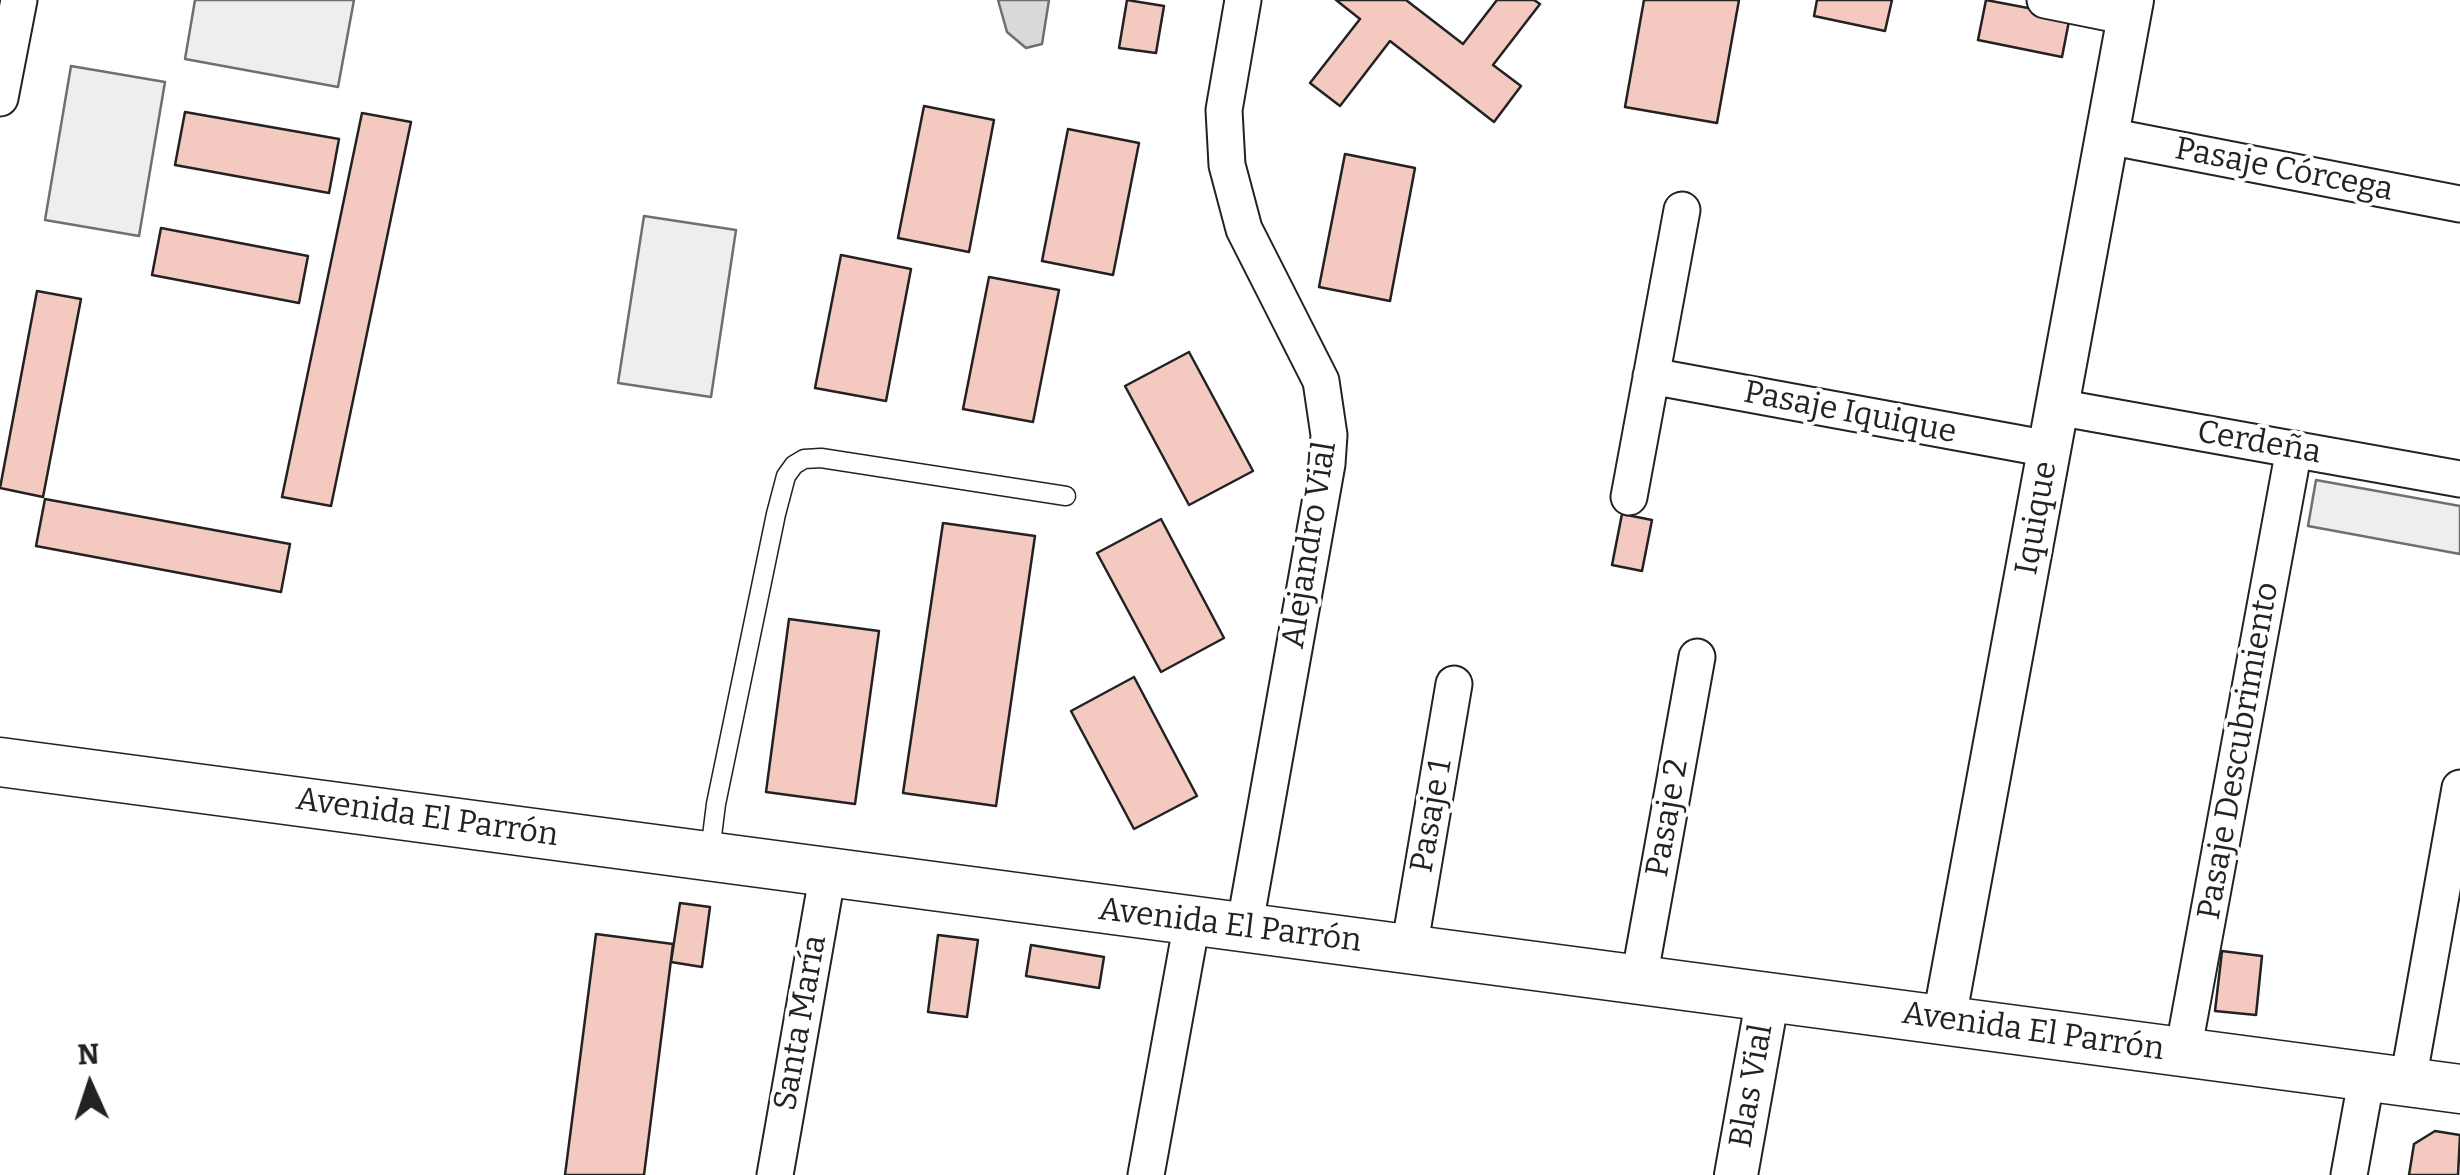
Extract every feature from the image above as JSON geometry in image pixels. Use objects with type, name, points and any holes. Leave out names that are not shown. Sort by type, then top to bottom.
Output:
[{"type":"main road","name":"Avenida El Parrón","points":[[0,762],[2460,1089]]},
{"type":"street","points":[[0,98],[19,0]]},
{"type":"street","name":"Alejandro Vial","points":[[1243,0],[1224,110],[1227,165],[1244,229],[1320,381],[1329,435],[1244,929]]},
{"type":"street","name":"Iquique","points":[[1944,1020],[2131,8],[2045,0]]},
{"type":"street","name":"Pasaje Córcega","points":[[2108,136],[2460,204]]},
{"type":"street","points":[[1630,497],[1682,210]]},
{"type":"street","name":"Pasaje Iquique","points":[[1651,376],[2050,449]]},
{"type":"street","name":"Cerdeña","points":[[2057,407],[2460,479]]},
{"type":"street","name":"Pasaje Descubrimiento","points":[[2183,1052],[2294,450]]},
{"type":"street","name":"Pasaje 2","points":[[1639,980],[1696,657]]},
{"type":"street","name":"Pasaje 1","points":[[1408,949],[1454,684]]},
{"type":"street","points":[[2350,1175],[2387,1079],[2460,788]]},
{"type":"street","name":"Santa María","points":[[775,1175],[828,872]]},
{"type":"street","points":[[1146,1175],[1192,922]]},
{"type":"street","name":"Blas Vial","points":[[1736,1175],[1768,996]]},
{"type":"lane","points":[[709,855],[776,514],[786,476],[794,465],[804,459],[820,458],[1066,496]]},
{"type":"shaded area","points":[[195,0],[354,0],[338,87],[185,59]]},
{"type":"shaded area","points":[[998,0],[1049,0],[1042,44],[1026,48],[1007,32]]},
{"type":"shaded area","points":[[71,66],[165,82],[139,236],[45,220]]},
{"type":"shaded area","points":[[644,216],[736,230],[711,397],[618,383]]},
{"type":"shaded area","points":[[2316,480],[2460,506],[2460,554],[2308,526]]},
{"type":"building","points":[[1127,0],[1164,6],[1156,53],[1119,48]]},
{"type":"building","points":[[1336,0],[1406,0],[1463,44],[1497,0],[1534,0],[1540,4],[1493,65],[1521,86],[1494,122],[1390,41],[1340,106],[1310,83],[1360,19]]},
{"type":"building","points":[[1644,0],[1739,0],[1717,123],[1625,107]]},
{"type":"building","points":[[1817,0],[1892,0],[1885,31],[1814,16]]},
{"type":"building","points":[[1986,0],[2070,16],[2062,57],[1978,40]]},
{"type":"building","points":[[924,106],[994,120],[969,252],[898,238]]},
{"type":"building","points":[[185,112],[339,139],[329,193],[175,165]]},
{"type":"building","points":[[362,113],[411,122],[331,506],[282,497]]},
{"type":"building","points":[[1068,129],[1139,143],[1113,275],[1042,261]]},
{"type":"building","points":[[1345,154],[1415,168],[1390,301],[1319,287]]},
{"type":"building","points":[[161,228],[308,256],[299,303],[152,275]]},
{"type":"building","points":[[841,255],[911,269],[886,401],[815,388]]},
{"type":"building","points":[[989,277],[1059,290],[1033,422],[963,409]]},
{"type":"building","points":[[37,291],[81,299],[43,497],[0,488]]},
{"type":"building","points":[[1189,352],[1253,471],[1189,505],[1125,386]]},
{"type":"building","points":[[45,499],[290,544],[281,592],[36,546]]},
{"type":"building","points":[[1622,514],[1652,520],[1642,571],[1612,565]]},
{"type":"building","points":[[1161,519],[1224,638],[1161,672],[1097,553]]},
{"type":"building","points":[[943,523],[1035,536],[996,806],[903,793]]},
{"type":"building","points":[[789,619],[879,631],[855,804],[766,792]]},
{"type":"building","points":[[1134,677],[1197,796],[1134,829],[1071,711]]},
{"type":"building","points":[[680,903],[710,907],[702,967],[671,962]]},
{"type":"building","points":[[596,934],[673,944],[644,1175],[565,1175]]},
{"type":"building","points":[[938,935],[978,940],[967,1017],[928,1012]]},
{"type":"building","points":[[1031,945],[1104,957],[1099,988],[1026,976]]},
{"type":"building","points":[[2222,951],[2262,956],[2256,1015],[2215,1011]]},
{"type":"building","points":[[2435,1131],[2460,1135],[2458,1175],[2409,1175],[2414,1144]]}]
